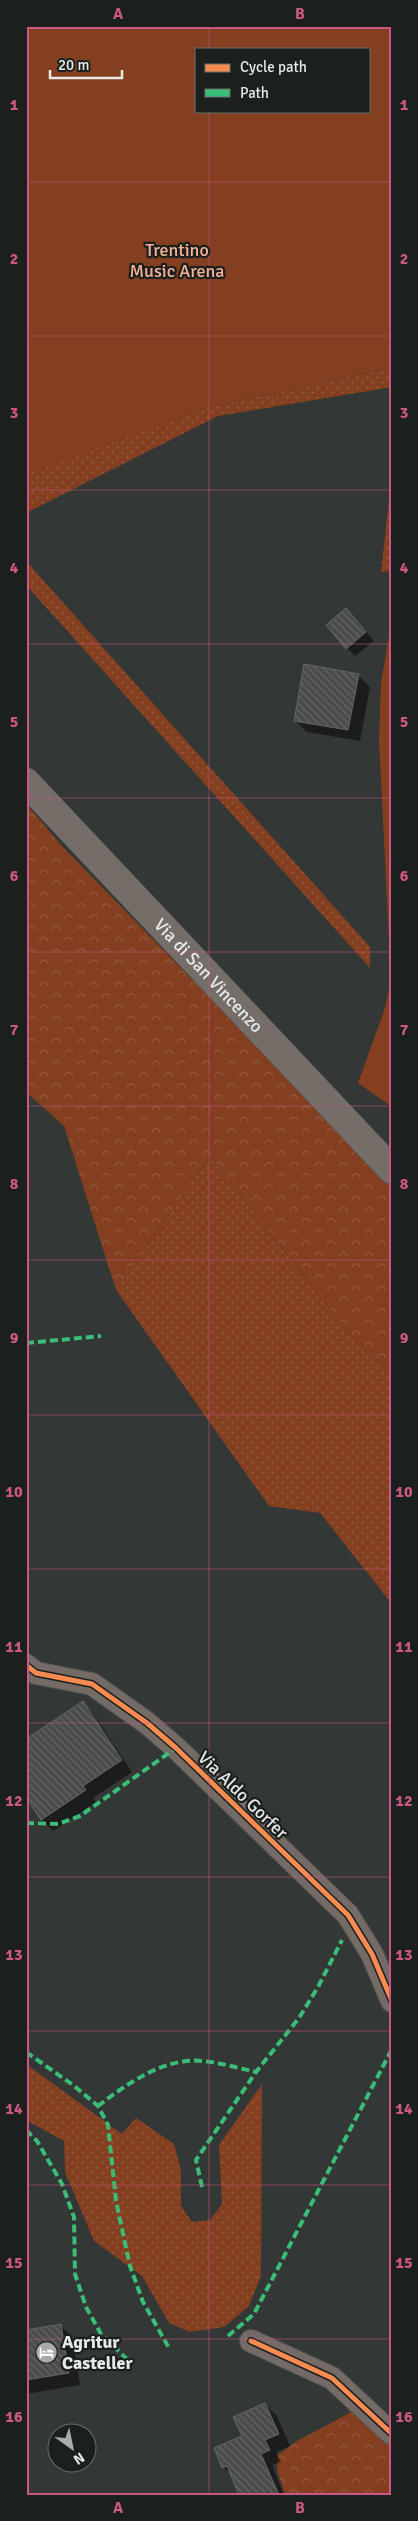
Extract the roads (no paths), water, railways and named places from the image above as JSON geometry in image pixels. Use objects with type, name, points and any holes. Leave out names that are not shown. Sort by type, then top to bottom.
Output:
[{"type":"main road","name":"Via di San Vincenzo","points":[[26,782],[392,1170]]},
{"type":"street","name":"Via Aldo Gorfer","points":[[26,1665],[36,1673],[92,1684],[147,1722],[176,1748],[348,1915],[372,1954],[392,2002]]},
{"type":"street","points":[[251,2341],[332,2378],[392,2434]]},
{"type":"place","name":"Agritur Casteller","points":[[46,2352]]},
{"type":"park label","name":"Trentino Music Arena","points":[[177,260]]}]
